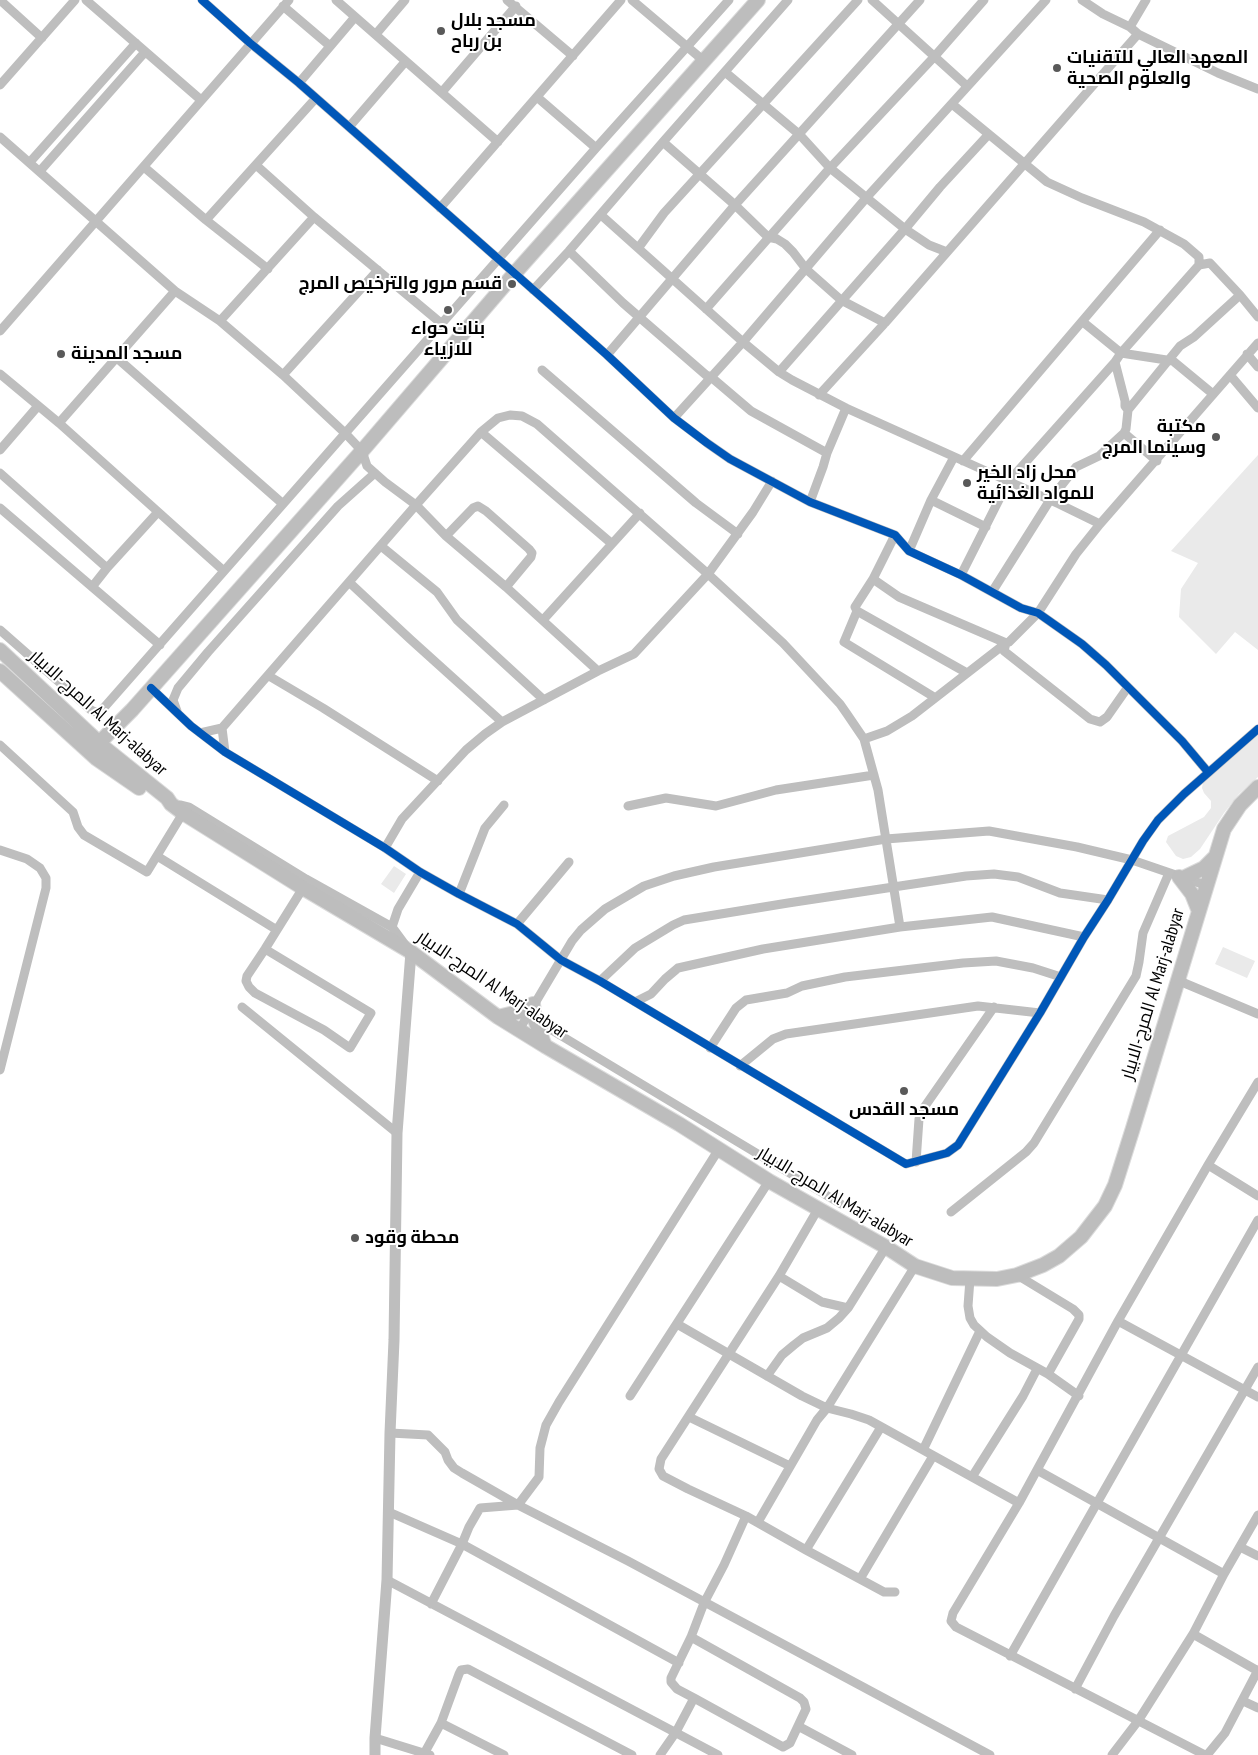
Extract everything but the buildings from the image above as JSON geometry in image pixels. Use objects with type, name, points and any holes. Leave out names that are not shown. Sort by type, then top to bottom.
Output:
[{"type":"main road","points":[[98,751],[151,688],[362,451],[514,274],[758,0]]},
{"type":"main road","name":"المرج-الابيار Al Marj-alabyar","points":[[0,650],[85,730],[98,751],[119,760],[176,808]]},
{"type":"main road","name":"المرج-الابيار Al Marj-alabyar","points":[[0,671],[144,791],[163,803],[176,808],[302,888],[410,952],[498,1017],[678,1124],[769,1181],[886,1247],[915,1266],[952,1278],[997,1279],[1017,1275],[1043,1265],[1059,1256],[1081,1237],[1105,1206],[1115,1185],[1133,1128],[1198,909],[1224,829],[1232,814],[1258,788]]},
{"type":"main road","points":[[85,730],[99,733],[114,732]]},
{"type":"main road","points":[[114,732],[115,749],[119,760]]},
{"type":"main road","points":[[1198,909],[1192,894],[1177,876],[1204,868],[1214,858]]},
{"type":"main road","points":[[498,1017],[533,1011],[545,1046]]},
{"type":"street","points":[[0,0],[42,38]]},
{"type":"street","points":[[0,85],[75,0]]},
{"type":"street","points":[[86,0],[201,100]]},
{"type":"street","points":[[202,0],[250,43],[299,82],[607,355],[674,418],[730,459],[810,502],[895,535],[909,550],[961,575],[1021,608],[1038,613],[1082,644],[1128,687],[1182,741],[1208,772]]},
{"type":"street","points":[[336,0],[498,142]]},
{"type":"street","points":[[376,34],[405,0]]},
{"type":"street","points":[[507,0],[573,56]]},
{"type":"street","points":[[440,208],[621,0]]},
{"type":"street","points":[[632,0],[704,61]]},
{"type":"street","points":[[0,630],[94,712],[101,711],[686,46],[729,0]]},
{"type":"street","points":[[533,290],[601,215],[788,0]]},
{"type":"street","points":[[639,247],[664,213],[858,0]]},
{"type":"street","points":[[872,0],[967,86]]},
{"type":"street","points":[[607,355],[735,206],[920,0]]},
{"type":"street","points":[[706,309],[830,168],[934,57],[984,0]]},
{"type":"street","points":[[674,418],[867,197],[1046,0]]},
{"type":"street","points":[[1082,0],[1103,14],[1130,27],[1138,34],[1218,73],[1258,89]]},
{"type":"street","points":[[1130,27],[1146,0]]},
{"type":"street","points":[[0,331],[286,3],[330,46]]},
{"type":"street","points":[[442,92],[516,6]]},
{"type":"street","points":[[299,82],[355,17]]},
{"type":"street","points":[[819,395],[885,323],[1138,34]]},
{"type":"street","points":[[30,162],[136,43]]},
{"type":"street","points":[[40,171],[145,52]]},
{"type":"street","points":[[349,127],[405,62]]},
{"type":"street","points":[[725,72],[800,135],[830,168],[905,229],[929,245],[947,252]]},
{"type":"street","points":[[537,97],[596,148]]},
{"type":"street","points":[[206,220],[316,98]]},
{"type":"street","points":[[952,104],[1047,182],[1160,230],[1184,244],[1199,257],[1199,265]]},
{"type":"street","points":[[779,372],[940,187],[988,135]]},
{"type":"street","points":[[0,137],[175,290],[220,321],[283,375],[362,451],[368,466],[375,473],[416,505],[446,536],[506,587],[598,671]]},
{"type":"street","points":[[663,142],[768,237],[778,239],[785,244],[806,269],[842,300],[885,323]]},
{"type":"street","points":[[256,165],[314,217],[442,324]]},
{"type":"street","points":[[144,166],[206,220],[268,269]]},
{"type":"street","points":[[601,215],[639,247],[742,342],[779,372],[846,408],[1100,524]]},
{"type":"street","points":[[220,321],[314,217]]},
{"type":"street","points":[[963,461],[1160,230]]},
{"type":"street","points":[[569,251],[640,318],[751,411],[827,453]]},
{"type":"street","points":[[961,575],[1008,482],[1199,265],[1210,263],[1258,317]]},
{"type":"street","points":[[283,375],[378,270]]},
{"type":"street","points":[[59,424],[175,290]]},
{"type":"street","points":[[992,592],[1050,500],[1076,467],[1099,456],[1124,433],[1128,410],[1168,359],[1180,346],[1194,337],[1240,295]]},
{"type":"street","points":[[1083,322],[1121,353],[1173,361],[1213,394]]},
{"type":"street","points":[[864,739],[887,731],[912,716],[934,697],[1009,642],[1038,613],[1076,554],[1100,524],[1157,461],[1258,343]]},
{"type":"street","points":[[1248,354],[1258,367]]},
{"type":"street","points":[[117,358],[282,504]]},
{"type":"street","points":[[1115,362],[1125,406],[1128,410]]},
{"type":"street","points":[[542,370],[696,503],[738,534]]},
{"type":"street","points":[[0,374],[224,571]]},
{"type":"street","points":[[1230,375],[1258,408]]},
{"type":"street","points":[[0,450],[38,406]]},
{"type":"street","points":[[810,502],[827,453],[846,408]]},
{"type":"street","points":[[200,733],[222,728],[482,432],[498,418],[510,415],[522,416],[538,424],[708,574],[783,644],[834,697],[847,714],[864,739],[874,775],[880,800],[900,927]]},
{"type":"street","points":[[482,432],[611,543]]},
{"type":"street","points":[[1124,433],[1157,461]]},
{"type":"street","points":[[909,550],[931,500],[954,457]]},
{"type":"street","points":[[0,472],[107,568]]},
{"type":"street","points":[[177,713],[173,700],[178,688],[338,506],[375,473]]},
{"type":"street","points":[[385,848],[402,820],[466,750],[502,722],[634,654],[708,574],[738,534],[772,481]]},
{"type":"street","points":[[931,500],[986,527]]},
{"type":"street","points":[[446,536],[473,508],[478,506],[486,510],[532,553],[531,557],[506,587]]},
{"type":"street","points":[[0,508],[160,645]]},
{"type":"street","points":[[92,587],[158,512]]},
{"type":"street","points":[[543,620],[640,512]]},
{"type":"street","points":[[895,535],[873,579],[855,607],[857,611],[844,642],[934,697]]},
{"type":"street","points":[[381,546],[437,592],[457,620],[544,700]]},
{"type":"street","points":[[873,579],[907,601],[1006,643]]},
{"type":"street","points":[[350,583],[502,722]]},
{"type":"street","points":[[857,611],[967,673]]},
{"type":"street","points":[[1006,643],[1004,651],[1090,719],[1100,722],[1107,717],[1128,687]]},
{"type":"street","points":[[269,676],[324,708],[438,781]]},
{"type":"street","points":[[151,688],[200,733],[225,752],[385,848],[420,872],[517,924],[561,960],[600,981],[906,1164],[947,1153],[954,1149],[1158,820],[1208,772],[1258,729]]},
{"type":"street","points":[[222,728],[225,752]]},
{"type":"street","points":[[0,745],[72,812],[78,827],[84,835],[148,872],[157,856],[176,808],[181,805],[189,807],[306,879],[392,927],[410,952],[397,1133],[394,1340],[387,1580],[375,1755]]},
{"type":"street","points":[[628,806],[666,798],[716,806],[776,790],[874,775]]},
{"type":"street","points":[[459,894],[485,828],[504,805]]},
{"type":"street","points":[[519,1030],[533,1011],[572,941],[581,930],[605,909],[644,886],[674,876],[714,867],[886,839],[982,831],[997,832],[1132,860],[1206,885]]},
{"type":"street","points":[[0,850],[27,859],[40,868],[46,878],[46,888],[0,1070]]},
{"type":"street","points":[[157,856],[277,930]]},
{"type":"street","points":[[517,924],[569,862]]},
{"type":"street","points":[[392,927],[398,909],[420,872]]},
{"type":"street","points":[[600,981],[639,945],[684,920],[788,903],[966,876],[999,874],[1018,877],[1060,893],[1108,900]]},
{"type":"street","points":[[951,1212],[1026,1152],[1034,1143],[1136,976],[1143,933],[1177,876]]},
{"type":"street","points":[[265,949],[372,1013],[350,1048],[324,1030],[254,993],[246,981],[247,976],[302,888]]},
{"type":"street","points":[[635,1002],[651,994],[665,978],[678,968],[763,949],[900,927],[992,917],[1084,937]]},
{"type":"street","points":[[710,1048],[736,1008],[746,1000],[787,993],[802,986],[845,977],[996,961],[1034,968],[1061,977]]},
{"type":"street","points":[[1177,980],[1258,1014]]},
{"type":"street","points":[[740,1066],[773,1038],[786,1034],[978,1006],[1040,1013]]},
{"type":"street","points":[[242,1007],[397,1133]]},
{"type":"street","points":[[916,1162],[919,1119],[923,1109],[994,1007]]},
{"type":"street","points":[[533,1011],[687,1110],[840,1204]]},
{"type":"street","points":[[1192,1634],[1258,1671],[1226,1733],[1206,1755],[1010,1656],[956,1627],[951,1621],[953,1613],[1019,1503],[1079,1396],[1118,1321],[1258,1082]]},
{"type":"street","points":[[678,1124],[687,1110]]},
{"type":"street","points":[[431,1604],[480,1508],[518,1504],[539,1477],[540,1448],[546,1426],[559,1402],[719,1149]]},
{"type":"street","points":[[1208,1165],[1258,1196]]},
{"type":"street","points":[[630,1396],[769,1181]]},
{"type":"street","points":[[818,1209],[779,1276],[661,1459],[660,1472],[663,1476],[688,1489],[758,1522],[884,1592],[895,1592]]},
{"type":"street","points":[[1010,1656],[1258,1220]]},
{"type":"street","points":[[767,1376],[782,1356],[794,1345],[803,1338],[827,1328],[848,1308],[886,1247]]},
{"type":"street","points":[[758,1522],[817,1420],[915,1266]]},
{"type":"street","points":[[1017,1275],[1073,1309],[1079,1315],[1079,1319],[1048,1374]]},
{"type":"street","points":[[779,1276],[822,1302],[848,1308]]},
{"type":"street","points":[[970,1279],[968,1306],[970,1318],[980,1332],[1010,1353],[1048,1374],[1079,1396]]},
{"type":"street","points":[[1118,1321],[1258,1397]]},
{"type":"street","points":[[677,1324],[826,1408],[860,1417],[881,1427],[1019,1503]]},
{"type":"street","points":[[923,1450],[980,1332]]},
{"type":"street","points":[[1075,1689],[1159,1537],[1258,1367]]},
{"type":"street","points":[[972,1477],[1023,1396],[1037,1369]]},
{"type":"street","points":[[689,1417],[790,1466]]},
{"type":"street","points":[[806,1550],[881,1427]]},
{"type":"street","points":[[390,1433],[428,1435],[445,1452],[454,1468],[518,1504],[990,1755]]},
{"type":"street","points":[[860,1579],[933,1456]]},
{"type":"street","points":[[1037,1470],[1224,1574]]},
{"type":"street","points":[[389,1512],[462,1544],[679,1663]]},
{"type":"street","points":[[690,1637],[804,1702],[806,1710],[790,1742],[783,1747],[677,1689],[671,1682],[671,1678],[704,1603],[746,1516]]},
{"type":"street","points":[[1112,1755],[1138,1721],[1192,1634],[1258,1516]]},
{"type":"street","points":[[1240,1547],[1258,1556]]},
{"type":"street","points":[[387,1580],[718,1755]]},
{"type":"street","points":[[375,1738],[427,1754],[459,1674],[461,1670],[468,1669],[632,1755]]},
{"type":"street","points":[[660,1755],[676,1732],[694,1698]]},
{"type":"street","points":[[1243,1701],[1258,1708]]},
{"type":"street","points":[[441,1723],[504,1755]]},
{"type":"street","points":[[798,1726],[852,1755]]},
{"type":"shaded area","points":[[1258,455],[1258,650],[1235,632],[1216,654],[1179,617],[1181,589],[1198,563],[1171,551]]},
{"type":"shaded area","points":[[1258,735],[1258,777],[1239,794],[1200,849],[1191,857],[1183,859],[1176,856],[1166,842],[1168,836],[1204,817],[1211,808],[1211,801],[1202,788],[1203,782]]},
{"type":"shaded area","points":[[394,866],[406,874],[394,893],[381,884]]},
{"type":"shaded area","points":[[1223,947],[1255,961],[1247,978],[1215,964]]},
{"type":"cycle path","points":[[202,0],[299,83],[607,355],[674,418],[730,459],[810,502],[895,535],[909,551],[961,575],[1021,608],[1038,613],[1082,644],[1106,665],[1182,741],[1208,772]]},
{"type":"cycle path","points":[[151,688],[191,726],[225,752],[385,848],[420,872],[517,924],[561,960],[600,981],[906,1164],[947,1153],[958,1145],[1143,841],[1158,820],[1184,794],[1258,729]]},
{"type":"place","name":"مسجد بلال بن رباح","points":[[441,31]]},
{"type":"place","name":"المعهد العالي للتقنيات والعلوم الصحية","points":[[1057,68]]},
{"type":"place","name":"قسم مرور والترخيص المرج","points":[[512,284]]},
{"type":"place","name":"بنات حواء للازياء","points":[[448,310]]},
{"type":"place","name":"مسجد المدينة","points":[[61,354]]},
{"type":"place","name":"مكتبة وسينما المرج","points":[[1216,437]]},
{"type":"place","name":"محل زاد الخير للمواد الغذائية","points":[[967,483]]},
{"type":"place","name":"مسجد القدس","points":[[904,1091]]},
{"type":"place","name":"محطة وقود","points":[[355,1238]]}]
